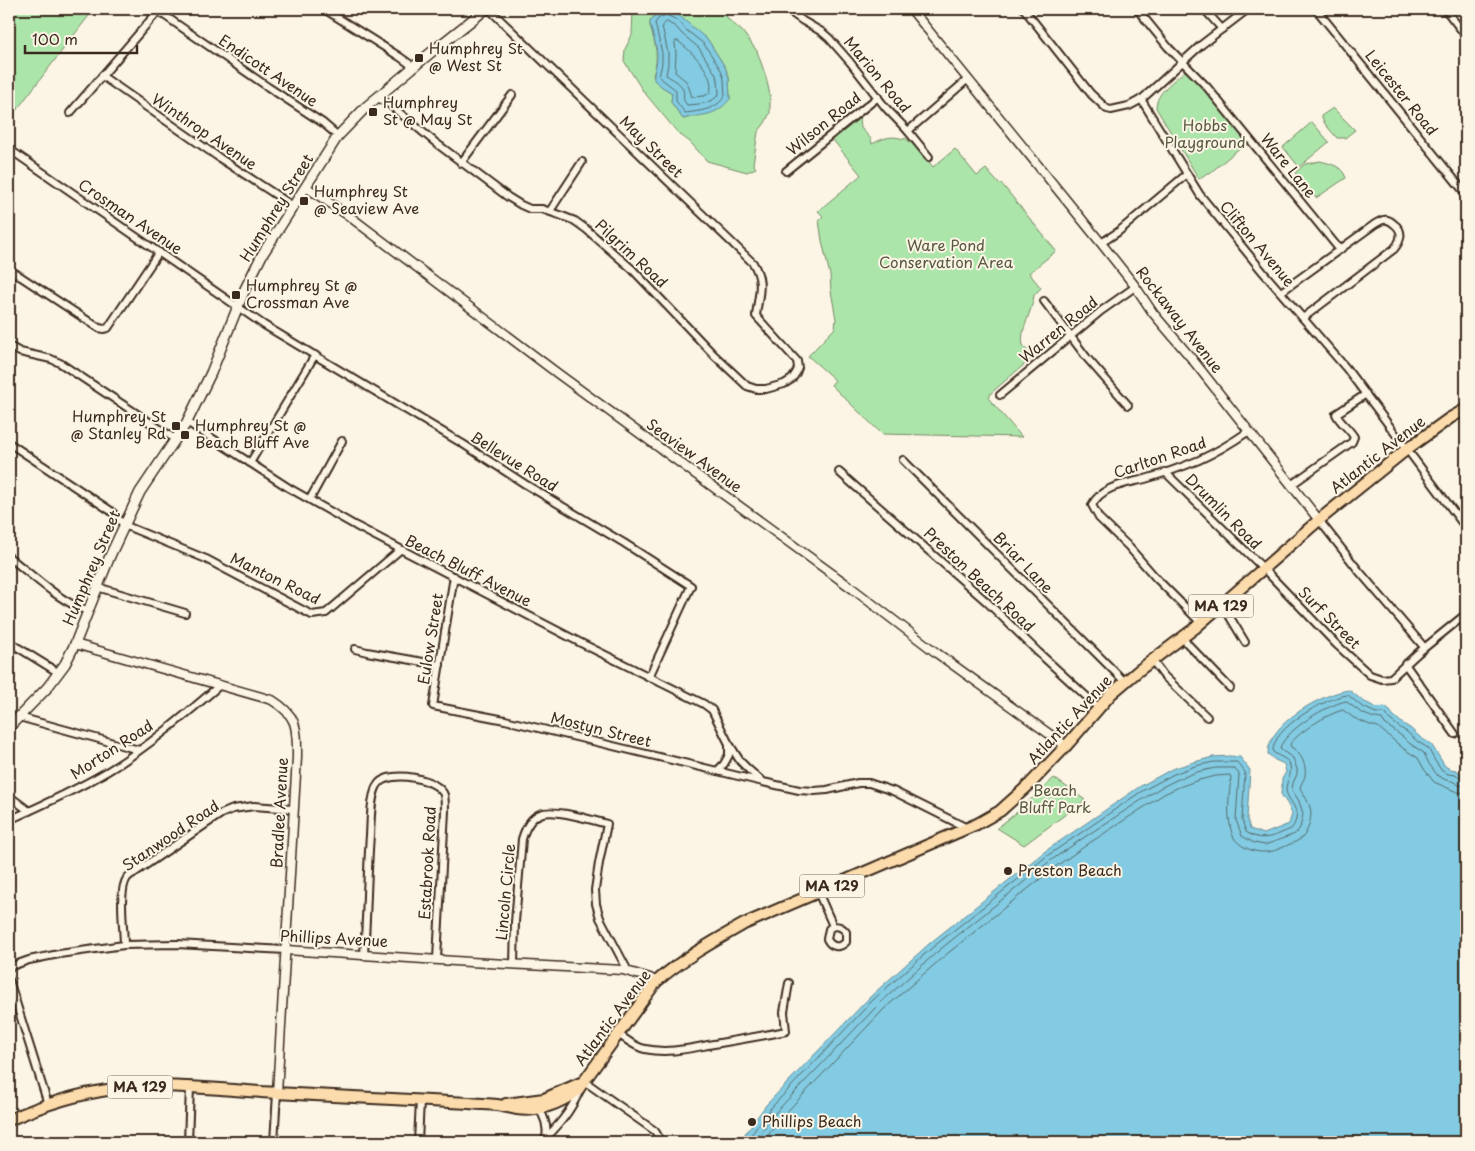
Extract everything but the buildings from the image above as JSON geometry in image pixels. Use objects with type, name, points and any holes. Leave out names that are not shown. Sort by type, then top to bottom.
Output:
[{"type":"main road","name":"Humphrey Street","points":[[9,727],[60,673],[75,644],[124,525],[140,492],[187,422],[211,373],[262,255],[338,136],[378,98],[487,9]]},
{"type":"main road","name":"Atlantic Avenue","points":[[9,1120],[73,1096],[115,1089],[159,1087],[190,1087],[420,1100],[498,1105],[517,1109],[539,1108],[566,1099],[584,1081],[656,982],[744,924],[993,816],[1007,806],[1030,784],[1086,724],[1098,708],[1125,682],[1201,623],[1319,520],[1407,448],[1466,409]]},
{"type":"main road","name":"Atlantic Avenue","points":[[498,1105],[544,1099],[584,1081]]},
{"type":"street","points":[[324,9],[400,56],[414,68]]},
{"type":"street","name":"May Street","points":[[487,9],[753,263],[759,272],[761,284],[756,313],[758,319]]},
{"type":"street","name":"Marion Road","points":[[786,9],[829,38],[886,108],[908,131],[968,79]]},
{"type":"street","name":"Rockaway Avenue","points":[[911,9],[1101,243],[1153,312],[1250,431],[1359,571],[1424,648]]},
{"type":"street","points":[[1024,9],[1091,94],[1110,110],[1129,106],[1141,99],[1182,62],[1248,9]]},
{"type":"street","name":"Ware Lane","points":[[1137,9],[1168,47],[1213,94],[1340,250]]},
{"type":"street","points":[[1204,9],[1222,29]]},
{"type":"street","name":"Leicester Road","points":[[1316,9],[1466,194]]},
{"type":"street","points":[[1445,9],[1466,36]]},
{"type":"street","points":[[70,114],[159,10]]},
{"type":"street","name":"Endicott Avenue","points":[[159,10],[338,136]]},
{"type":"street","name":"Winthrop Avenue","points":[[102,76],[221,159],[293,206]]},
{"type":"street","points":[[461,163],[512,95]]},
{"type":"street","name":"Wilson Road","points":[[786,171],[878,97]]},
{"type":"street","name":"Pilgrim Road","points":[[378,98],[389,104],[461,163],[521,205],[530,209],[550,211],[575,221],[586,229],[632,268],[714,355],[747,386],[756,389],[766,389],[776,387],[792,379],[798,368],[797,361],[758,319]]},
{"type":"street","name":"Clifton Avenue","points":[[1141,99],[1200,195],[1226,228],[1334,352],[1466,528]]},
{"type":"street","points":[[908,131],[929,157]]},
{"type":"street","name":"Crosman Avenue","points":[[9,149],[238,307]]},
{"type":"street","points":[[550,211],[582,162]]},
{"type":"street","points":[[1101,243],[1118,232],[1187,174]]},
{"type":"street","name":"Seaview Avenue","points":[[306,187],[349,216],[558,373],[853,589],[945,660],[1066,746]]},
{"type":"street","points":[[1281,292],[1375,224],[1388,220],[1398,227],[1401,233],[1399,243],[1394,249],[1303,318]]},
{"type":"street","points":[[9,269],[99,328],[104,329],[108,328],[159,252]]},
{"type":"street","name":"Warren Road","points":[[1000,394],[1101,311],[1135,287]]},
{"type":"street","points":[[1044,302],[1070,337],[1128,405]]},
{"type":"street","name":"Bellevue Road","points":[[238,307],[264,325],[455,439],[691,586],[649,677]]},
{"type":"street","points":[[9,346],[20,352],[60,362],[175,439]]},
{"type":"street","points":[[250,463],[315,355]]},
{"type":"street","points":[[1291,486],[1352,442],[1354,437],[1352,433],[1336,414],[1366,394]]},
{"type":"street","name":"Beach Bluff Avenue","points":[[187,422],[310,500],[400,550],[704,704],[712,710],[740,761],[763,782],[799,790],[814,791],[858,783],[869,783],[893,791],[967,828]]},
{"type":"street","name":"Carlton Road","points":[[1201,623],[1099,518],[1092,505],[1096,497],[1117,485],[1146,479],[1199,460],[1225,447],[1250,431]]},
{"type":"street","points":[[310,500],[342,441]]},
{"type":"street","points":[[9,443],[111,511],[124,525]]},
{"type":"street","name":"Briar Lane","points":[[903,460],[1125,682]]},
{"type":"street","name":"Preston Beach Road","points":[[839,472],[987,602],[1098,708]]},
{"type":"street","name":"Drumlin Road","points":[[1165,472],[1264,569]]},
{"type":"street","name":"Manton Road","points":[[124,525],[206,559],[312,615],[326,614],[400,550]]},
{"type":"street","points":[[9,557],[59,596],[75,606],[88,611]]},
{"type":"street","name":"Surf Street","points":[[1264,569],[1370,675],[1380,679],[1391,678],[1405,664]]},
{"type":"street","name":"Eulow Street","points":[[433,706],[454,576]]},
{"type":"street","points":[[98,587],[185,612]]},
{"type":"street","points":[[1222,604],[1245,642]]},
{"type":"street","points":[[1455,734],[1405,664],[1466,614]]},
{"type":"street","points":[[1182,638],[1230,688]]},
{"type":"street","points":[[9,642],[60,673]]},
{"type":"street","name":"Bradlee Avenue","points":[[75,644],[272,700],[291,715],[297,732],[274,1142]]},
{"type":"street","points":[[355,649],[440,665]]},
{"type":"street","points":[[1152,660],[1164,676],[1207,717]]},
{"type":"street","name":"Morton Road","points":[[9,820],[65,795],[109,771],[139,750],[220,685]]},
{"type":"street","name":"Mostyn Street","points":[[433,706],[505,720],[763,782]]},
{"type":"street","points":[[19,717],[139,750]]},
{"type":"street","points":[[717,771],[729,755],[729,744]]},
{"type":"street","name":"Estabrook Road","points":[[364,954],[368,864],[375,789],[380,782],[387,778],[411,777],[435,785],[444,794],[445,811],[437,959]]},
{"type":"street","points":[[9,796],[29,811]]},
{"type":"street","name":"Stanwood Road","points":[[124,945],[123,895],[127,878],[221,814],[233,809],[254,806],[293,809]]},
{"type":"street","name":"Lincoln Circle","points":[[514,964],[515,914],[522,839],[530,822],[540,814],[554,811],[607,824],[595,890],[596,904],[600,918],[628,971]]},
{"type":"street","points":[[818,892],[833,926]]},
{"type":"street","name":"Phillips Avenue","points":[[9,967],[44,957],[124,945],[177,944],[628,971],[650,978],[656,982]]},
{"type":"street","points":[[9,980],[48,1104]]},
{"type":"street","points":[[618,1034],[643,1049],[671,1051],[786,1031],[784,1012],[789,983]]},
{"type":"street","points":[[545,1141],[575,1102],[584,1081],[655,1131],[659,1142]]},
{"type":"street","points":[[188,1142],[190,1087]]},
{"type":"street","points":[[418,1142],[420,1100]]},
{"type":"street","points":[[539,1108],[546,1122],[547,1132],[545,1141]]},
{"type":"green space","points":[[9,9],[94,9],[9,120]]},
{"type":"green space","points":[[633,9],[721,9],[729,20],[742,31],[757,51],[770,95],[770,113],[758,132],[753,164],[756,168],[747,172],[707,161],[690,142],[678,133],[643,91],[624,61],[625,49],[632,35]],"holes":[[[652,18],[683,19],[689,26],[708,40],[725,67],[729,77],[730,99],[694,116],[683,119],[671,102],[672,93],[661,86],[653,76],[656,51],[650,26]]]},
{"type":"green space","name":"Hobbs Playground","points":[[1186,70],[1202,86],[1248,141],[1210,173],[1199,179],[1156,108],[1159,97]]},
{"type":"green space","points":[[1333,108],[1355,130],[1345,138],[1337,138],[1321,116]]},
{"type":"green space","name":"Ware Pond Conservation Area","points":[[860,118],[861,128],[871,139],[872,144],[887,138],[905,138],[918,148],[933,167],[955,149],[977,176],[986,169],[999,184],[1001,183],[1056,251],[1029,273],[1041,288],[1034,295],[1022,340],[1023,345],[1033,357],[991,393],[989,399],[1022,437],[882,434],[831,385],[835,380],[808,356],[835,328],[836,319],[830,275],[819,220],[823,216],[818,211],[861,175],[833,140]]},
{"type":"green space","points":[[1312,122],[1329,142],[1299,167],[1283,147]]},
{"type":"green space","points":[[1320,161],[1339,168],[1346,178],[1316,198],[1295,173],[1305,164]]},
{"type":"green space","name":"Beach Bluff Park","points":[[1054,778],[1085,800],[1024,845],[997,828],[1015,814]]},
{"type":"water","points":[[663,10],[676,13],[708,40],[725,67],[729,78],[730,99],[714,112],[683,119],[671,102],[672,93],[654,80],[657,51],[650,22],[655,15]]},
{"type":"water","points":[[1349,690],[1363,701],[1377,708],[1385,707],[1403,724],[1431,744],[1445,766],[1466,775],[1466,1142],[739,1142],[766,1105],[871,996],[930,943],[1044,852],[1139,787],[1172,769],[1194,762],[1213,757],[1240,757],[1250,770],[1247,819],[1250,829],[1264,834],[1289,824],[1292,814],[1281,794],[1282,779],[1286,772],[1284,764],[1268,754],[1270,743],[1286,721],[1298,712],[1325,697]]},
{"type":"place","name":"Humphrey St @ West St","points":[[419,58]]},
{"type":"place","name":"Humphrey St @ May St","points":[[373,112]]},
{"type":"place","name":"Humphrey St @ Seaview Ave","points":[[304,201]]},
{"type":"place","name":"Humphrey St @ Crossman Ave","points":[[236,295]]},
{"type":"place","name":"Humphrey St @ Stanley Rd","points":[[176,426]]},
{"type":"place","name":"Humphrey St @ Beach Bluff Ave","points":[[185,435]]},
{"type":"place","name":"Preston Beach","points":[[1008,871]]},
{"type":"place","name":"Phillips Beach","points":[[752,1122]]}]
